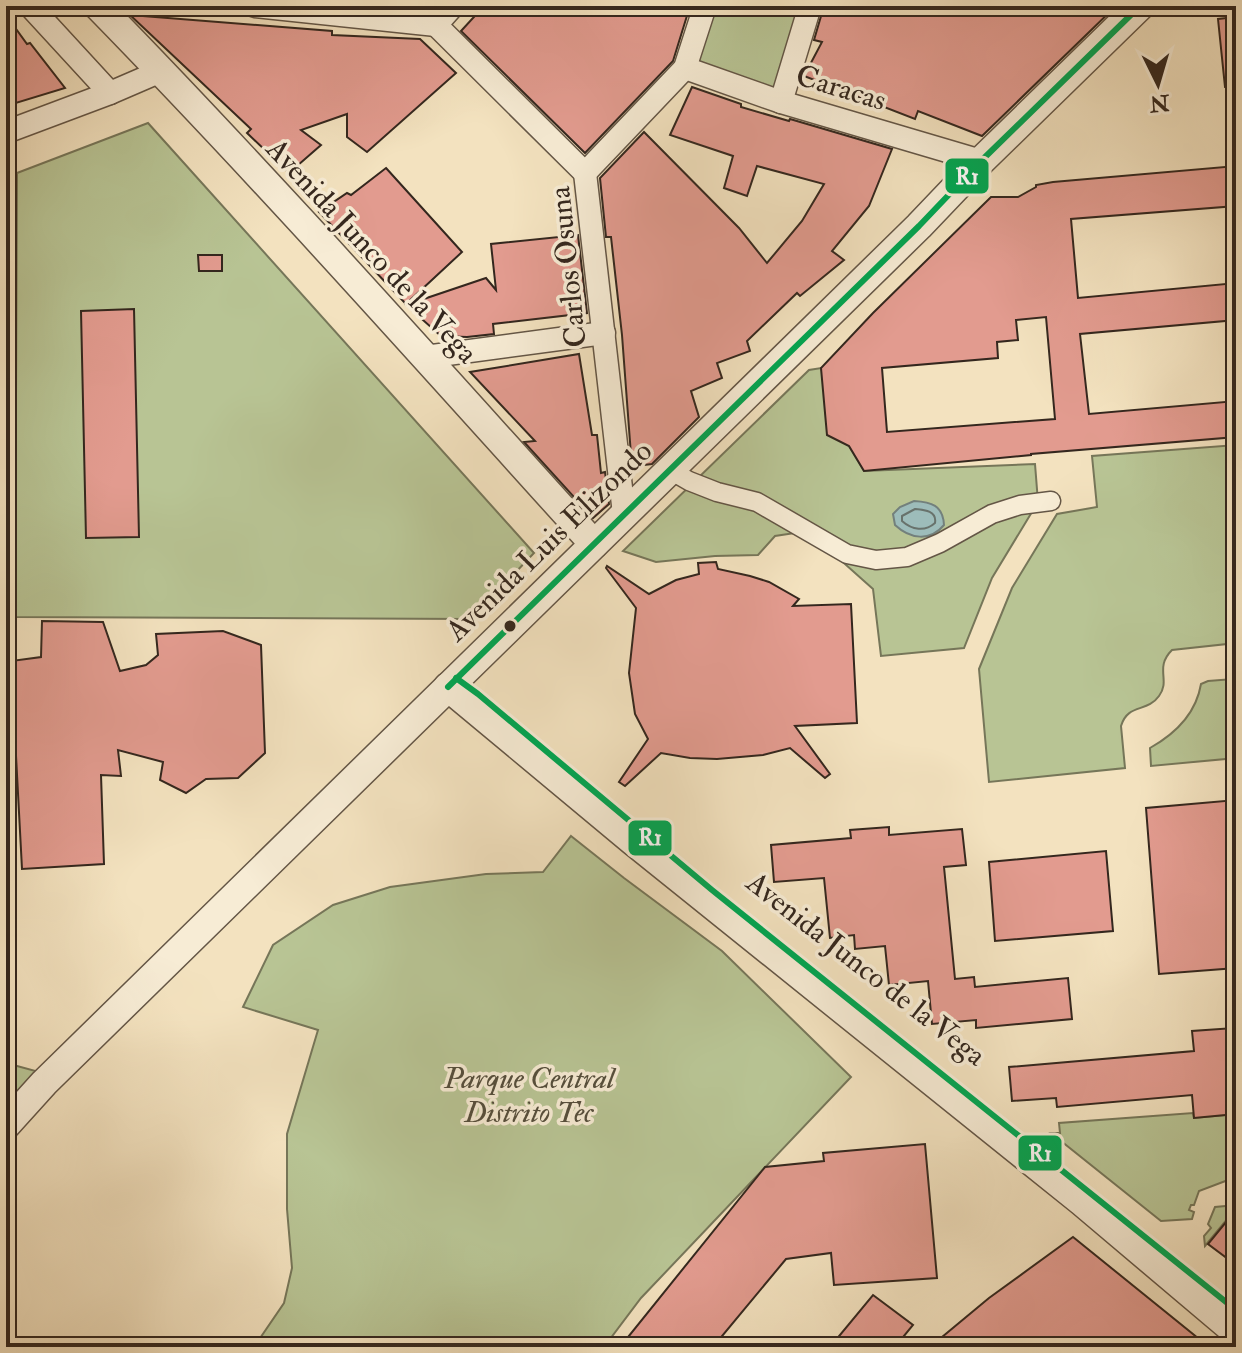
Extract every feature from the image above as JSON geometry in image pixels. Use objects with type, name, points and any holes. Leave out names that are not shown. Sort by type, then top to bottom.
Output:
[{"type":"street","points":[[30,6],[110,93]]},
{"type":"street","name":"Avenida Junco de la Vega","points":[[98,6],[425,357],[594,544]]},
{"type":"street","points":[[255,6],[436,25],[585,173]]},
{"type":"street","points":[[436,25],[453,6]]},
{"type":"street","name":"Carlos Osuna","points":[[624,514],[585,173],[685,68],[705,6]]},
{"type":"street","points":[[781,102],[810,6]]},
{"type":"street","name":"Avenida Luis Elizondo","points":[[6,1125],[44,1083],[1140,6]]},
{"type":"street","name":"Caracas","points":[[685,68],[781,102],[981,161]]},
{"type":"street","points":[[6,132],[161,71]]},
{"type":"street","points":[[425,357],[604,333]]},
{"type":"street","points":[[670,470],[717,492],[757,502],[847,554],[876,560],[907,557],[940,543],[992,514],[1020,505],[1051,501]]},
{"type":"street","name":"Avenida Junco de la Vega","points":[[452,683],[478,694],[712,890],[1236,1310]]},
{"type":"street","name":"Avenida Junco de la Vega","points":[[452,683],[633,841],[1071,1192],[1236,1332]]},
{"type":"green space","points":[[705,6],[810,6],[781,102],[685,68]]},
{"type":"green space","points":[[148,123],[534,553],[471,619],[15,617],[17,173]]},
{"type":"green space","points":[[821,368],[849,446],[864,471],[1035,464],[1038,502],[992,578],[964,648],[881,656],[873,589],[808,531],[775,536],[758,555],[656,562],[623,551],[809,370]]},
{"type":"green space","points":[[1236,445],[1236,474],[1226,495],[1236,598],[1236,643],[1172,650],[1164,663],[1164,685],[1159,696],[1149,705],[1128,714],[1121,726],[1125,768],[989,782],[979,669],[1012,588],[1057,514],[1097,507],[1092,456]]},
{"type":"green space","points":[[1233,679],[1236,758],[1151,766],[1150,748],[1183,722],[1194,705],[1201,684]]},
{"type":"green space","name":"Parque Central Distrito Tec","points":[[571,836],[722,951],[851,1077],[641,1298],[604,1347],[254,1347],[284,1303],[292,1268],[287,1209],[287,1134],[318,1030],[243,1007],[273,945],[333,905],[390,887],[486,874],[543,872]]},
{"type":"green space","points":[[6,1063],[43,1073],[6,1125]]},
{"type":"green space","points":[[1193,1113],[1194,1118],[1236,1114],[1236,1177],[1199,1191],[1189,1210],[1194,1212],[1192,1219],[1161,1221],[1051,1133],[1060,1133],[1059,1123]]},
{"type":"green space","points":[[1236,1205],[1236,1223],[1228,1218],[1205,1246],[1204,1236],[1211,1228],[1208,1224],[1215,1207]]},
{"type":"water","points":[[914,501],[926,502],[939,509],[944,525],[933,534],[920,537],[901,530],[895,525],[893,514]]},
{"type":"building","points":[[484,6],[690,6],[673,61],[585,153],[461,31]]},
{"type":"building","points":[[824,6],[1116,6],[982,136],[918,111],[915,119],[804,76],[822,42],[814,40]]},
{"type":"building","points":[[6,15],[27,44],[30,43],[65,88],[6,106]]},
{"type":"building","points":[[130,15],[332,31],[332,35],[420,39],[456,73],[367,152],[347,137],[347,114],[301,130],[321,145],[289,173],[247,133],[251,129]]},
{"type":"building","points":[[1236,17],[1236,86],[1225,87],[1218,19]]},
{"type":"building","points":[[692,87],[741,104],[741,107],[892,149],[869,206],[832,251],[844,260],[800,296],[797,293],[747,341],[750,351],[717,363],[722,378],[691,391],[699,417],[652,464],[644,465],[631,455],[622,335],[611,237],[606,237],[600,178],[644,132],[739,228],[767,263],[802,221],[824,184],[757,166],[747,196],[724,188],[733,156],[670,135]]},
{"type":"building","points":[[1236,166],[1236,206],[1071,219],[1078,298],[1236,283],[1236,320],[1080,334],[1089,414],[1236,401],[1236,437],[864,471],[849,446],[827,435],[821,368],[991,197],[1018,197],[1036,185]],"holes":[[[1046,317],[1055,419],[887,432],[882,368],[998,358],[997,342],[1018,340],[1016,320]]]},
{"type":"building","points":[[386,168],[462,252],[406,304],[319,212],[347,193],[351,195]]},
{"type":"building","points":[[578,235],[587,313],[493,324],[494,334],[441,336],[406,305],[486,278],[496,290],[491,244]]},
{"type":"building","points":[[198,255],[222,255],[222,271],[199,271]]},
{"type":"building","points":[[134,309],[139,537],[86,538],[81,311]]},
{"type":"building","points":[[579,354],[592,435],[597,435],[601,473],[605,472],[609,504],[593,518],[524,442],[535,441],[470,372]]},
{"type":"building","points":[[716,562],[718,569],[769,582],[799,599],[793,606],[851,604],[857,723],[795,726],[830,774],[825,778],[790,748],[763,755],[717,759],[661,753],[625,786],[619,782],[648,739],[635,714],[629,673],[636,608],[606,568],[649,594],[676,580],[699,574],[698,563]]},
{"type":"building","points":[[42,621],[103,622],[120,671],[146,665],[158,655],[156,634],[223,631],[261,645],[265,753],[238,778],[206,779],[186,793],[160,780],[163,762],[118,750],[121,776],[101,775],[104,864],[22,869],[11,661],[41,657]]},
{"type":"building","points":[[1236,800],[1236,968],[1159,974],[1146,808]]},
{"type":"building","points":[[889,827],[889,835],[962,829],[966,865],[944,867],[955,979],[974,977],[975,987],[1068,978],[1072,1019],[976,1028],[976,1020],[932,1024],[928,981],[889,985],[885,946],[855,949],[854,935],[830,938],[824,878],[774,882],[771,845],[851,838],[850,830]]},
{"type":"building","points":[[1106,851],[1113,931],[995,941],[989,862]]},
{"type":"building","points":[[1234,1028],[1236,1114],[1194,1118],[1192,1095],[1057,1107],[1056,1098],[1012,1101],[1009,1067],[1194,1051],[1192,1031]]},
{"type":"building","points":[[925,1144],[937,1278],[834,1285],[831,1253],[786,1259],[713,1347],[620,1347],[765,1167],[824,1161],[823,1153]]},
{"type":"building","points":[[1226,1222],[1236,1229],[1236,1265],[1208,1244]]},
{"type":"building","points":[[1073,1237],[1209,1347],[930,1347],[989,1298]]},
{"type":"building","points":[[873,1295],[913,1325],[895,1347],[830,1347]]},
{"type":"transit line","name":"R1","points":[[448,687],[1140,6]]},
{"type":"transit line","name":"R1","points":[[456,678],[712,890],[1236,1310]]}]
